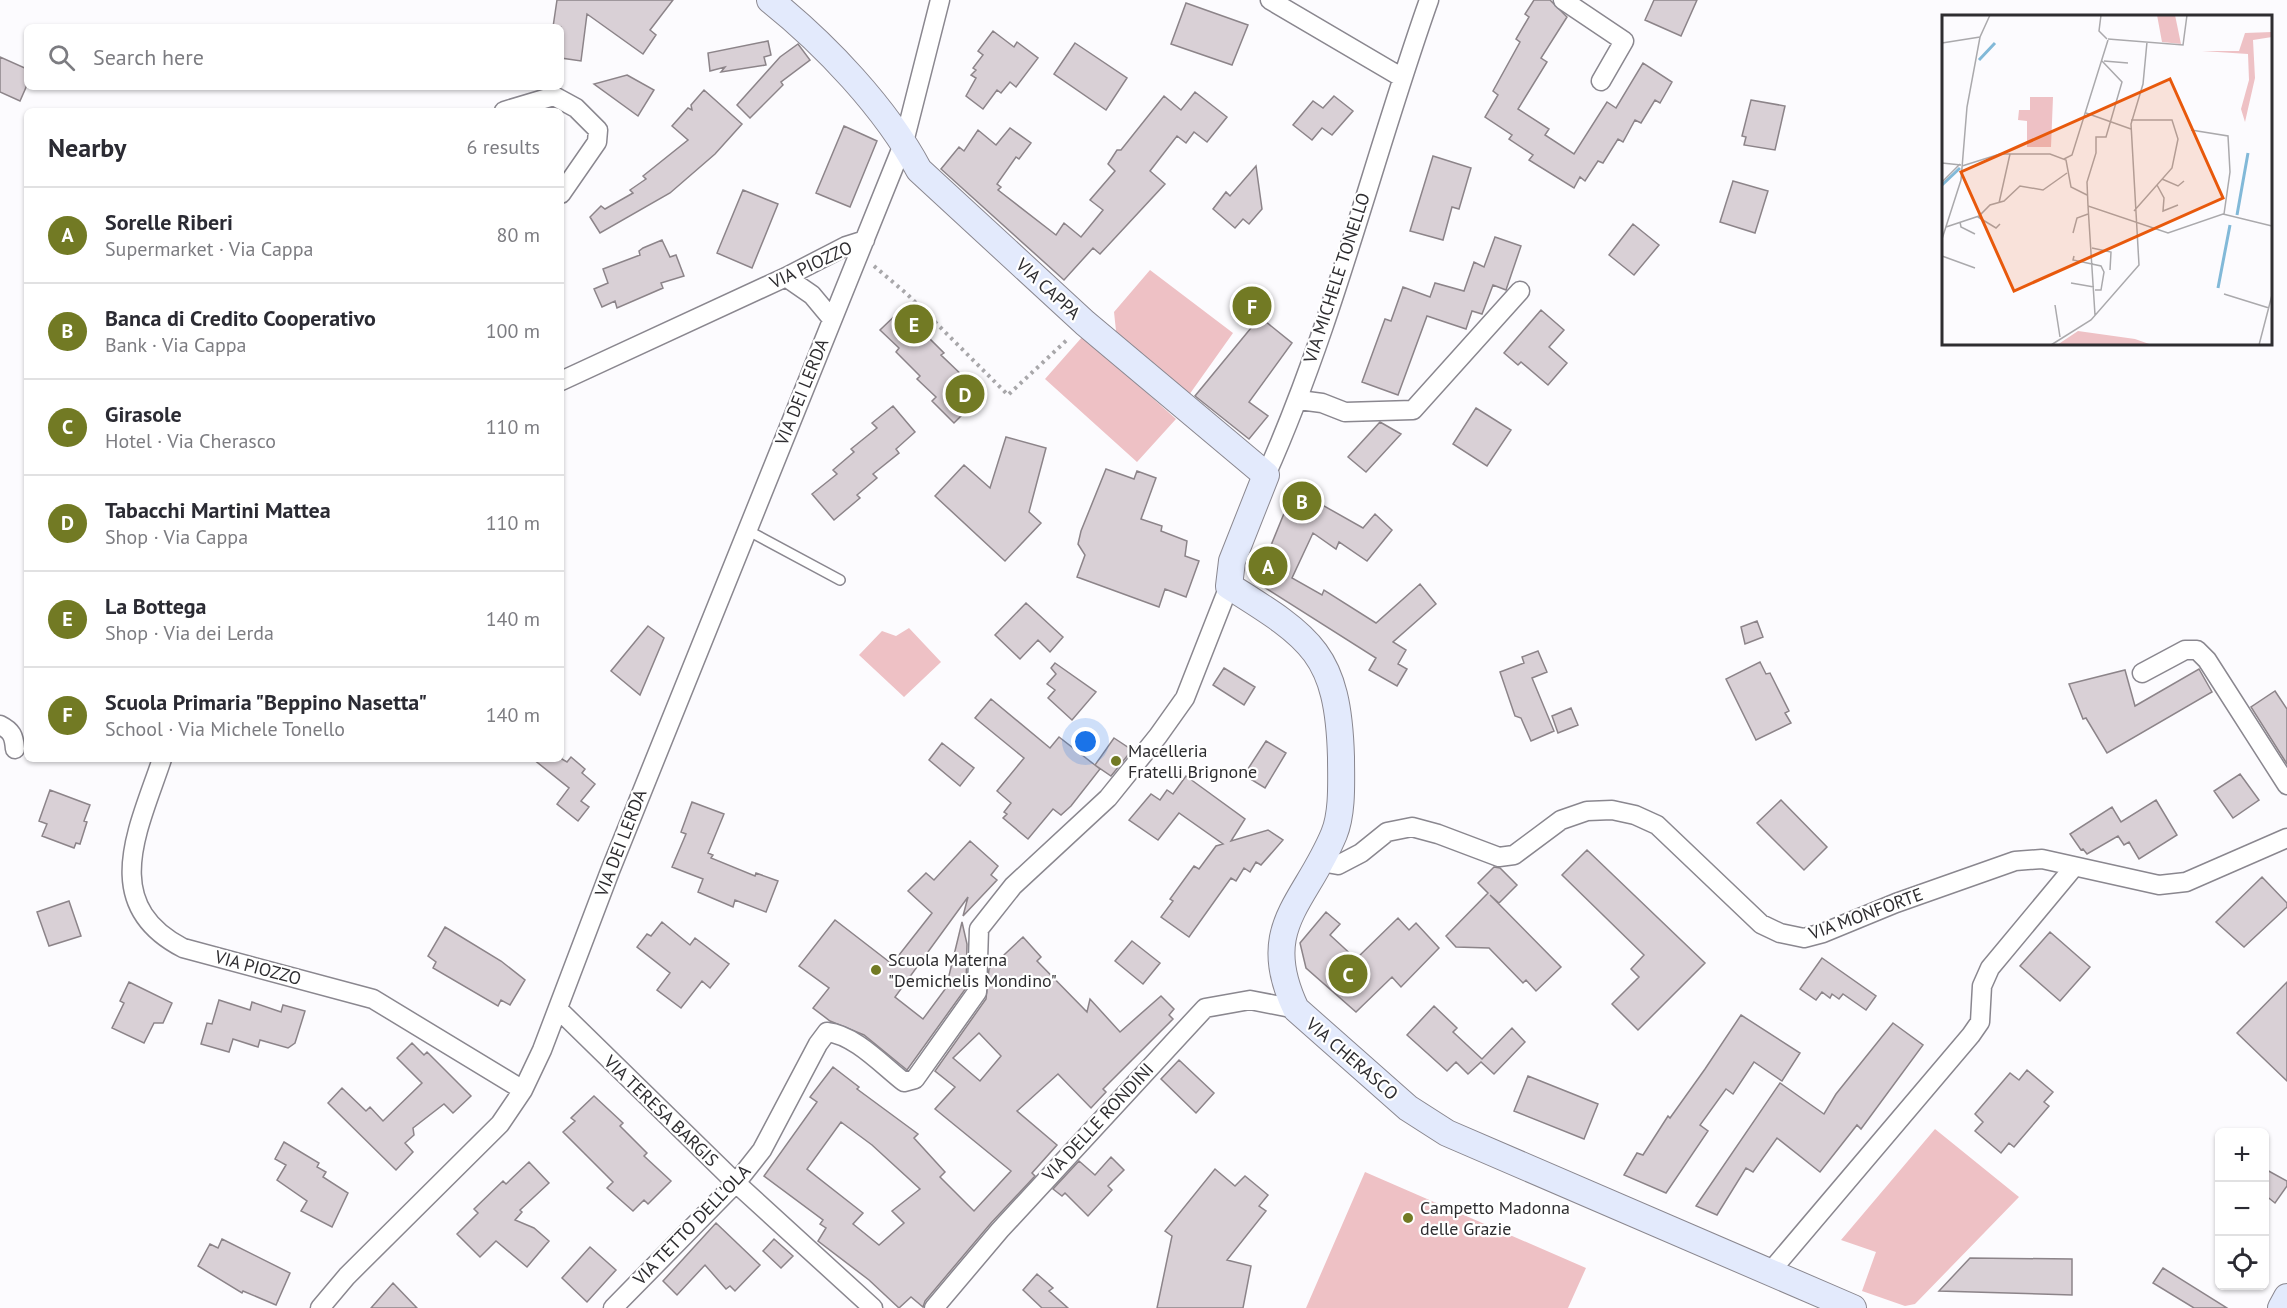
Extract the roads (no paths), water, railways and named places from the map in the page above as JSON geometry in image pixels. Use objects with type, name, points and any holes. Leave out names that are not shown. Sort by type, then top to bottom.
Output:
[{"type":"street","name":"VIA CAPPA","points":[[770,0],[860,85],[904,142],[919,170],[1085,323],[1266,475]]},
{"type":"street","name":"VIA PIOZZO","points":[[564,380],[786,277],[846,246],[862,247],[904,142],[939,0]]},
{"type":"street","points":[[1270,0],[1401,77]]},
{"type":"street","name":"VIA MICHELE TONELLO","points":[[1266,475],[1299,400],[1401,77],[1429,0]]},
{"type":"street","points":[[1563,0],[1624,41],[1601,81]]},
{"type":"street","points":[[514,108],[554,96],[576,108],[598,130],[597,142],[564,190]]},
{"type":"street","name":"VIA DEI LERDA","points":[[320,1308],[347,1276],[485,1142],[523,1090],[558,1009],[614,860],[862,247]]},
{"type":"street","name":"VIA DEI LERDA","points":[[786,277],[812,295],[831,319]]},
{"type":"street","points":[[1299,400],[1322,403],[1345,412],[1413,410],[1520,291]]},
{"type":"street","points":[[1229,586],[1232,561],[1266,475]]},
{"type":"street","name":"VIA CHERASCO","points":[[1229,586],[1277,616],[1306,640],[1324,662],[1334,690],[1340,723],[1341,779],[1335,830],[1321,862],[1290,912],[1281,940],[1281,967],[1286,988],[1296,1010],[1408,1108],[1447,1133],[1853,1308]]},
{"type":"street","name":"VIA TETTO DELL'OLA","points":[[613,1308],[736,1183],[762,1150],[818,1044],[827,1032],[836,1033],[849,1040],[904,1082],[915,1079],[976,992],[979,929],[1013,886],[1108,798],[1152,744],[1185,698],[1229,586]]},
{"type":"street","points":[[2142,673],[2185,650],[2197,650],[2207,660],[2287,785]]},
{"type":"street","points":[[0,725],[9,729],[14,736],[15,748]]},
{"type":"street","name":"VIA PIOZZO","points":[[161,762],[131,852],[130,868],[132,887],[139,907],[166,939],[183,948],[373,999],[523,1090]]},
{"type":"street","name":"VIA MONFORTE","points":[[1321,862],[1338,865],[1361,853],[1387,832],[1412,827],[1499,856],[1514,855],[1561,820],[1587,811],[1612,810],[1635,815],[1657,825],[1761,924],[1780,933],[1804,938],[2015,861],[2042,859],[2160,885],[2186,882],[2287,838]]},
{"type":"street","points":[[1770,1272],[1971,1035],[1980,1022],[1982,986],[1990,968],[2074,867]]},
{"type":"street","name":"VIA DELLE RONDINI","points":[[934,1308],[1007,1222],[1205,1008],[1250,1000],[1296,1010]]},
{"type":"street","name":"VIA TERESA BARGIS","points":[[558,1009],[736,1183],[873,1308]]},
{"type":"street","points":[[2281,1308],[2287,1297]]},
{"type":"lane","points":[[747,530],[840,580]]},
{"type":"place","name":"Scuola Primaria \"Beppino Nasetta\"","points":[[1252,306]]},
{"type":"place","name":"La Bottega","points":[[914,324]]},
{"type":"place","name":"Tabacchi Martini Mattea","points":[[965,394]]},
{"type":"place","name":"Banca di Credito Cooperativo","points":[[1302,501]]},
{"type":"place","name":"Sorelle Riberi","points":[[1268,566]]},
{"type":"place","name":"Macelleria Fratelli Brignone","points":[[1116,761]]},
{"type":"place","name":"Scuola Materna \"Demichelis Mondino\"","points":[[876,970]]},
{"type":"place","name":"Girasole","points":[[1348,974]]},
{"type":"place","name":"Campetto Madonna delle Grazie","points":[[1408,1218]]}]
